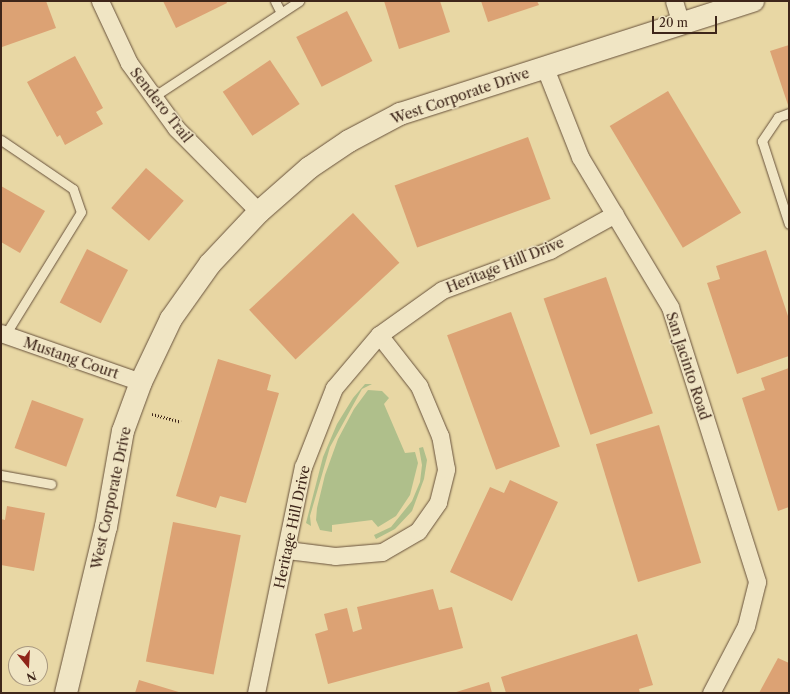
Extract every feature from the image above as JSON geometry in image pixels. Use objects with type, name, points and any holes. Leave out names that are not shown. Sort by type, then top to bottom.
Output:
[{"type":"street","name":"Sendero Trail","points":[[100,1],[129,63],[176,128],[259,212]]},
{"type":"street","points":[[674,1],[681,24]]},
{"type":"street","name":"West Corporate Drive","points":[[66,693],[106,527],[123,431],[141,382],[171,319],[210,264],[259,212],[309,168],[349,140],[400,114],[753,1]]},
{"type":"street","name":"San Jacinto Road","points":[[545,68],[580,158],[670,307],[756,582],[746,626],[716,686]]},
{"type":"street","name":"Heritage Hill Drive","points":[[256,693],[287,550],[303,467],[334,388],[379,335],[442,290],[550,250],[615,214]]},
{"type":"street","name":"Mustang Court","points":[[3,334],[141,382]]},
{"type":"street","points":[[287,550],[335,556],[382,552],[418,532],[438,502],[446,469],[440,436],[419,386],[379,335]]},
{"type":"lane","points":[[275,1],[281,13]]},
{"type":"lane","points":[[153,97],[299,1]]},
{"type":"lane","points":[[789,112],[778,117],[762,141],[789,224]]},
{"type":"lane","points":[[1,140],[73,189],[81,212],[3,334]]},
{"type":"lane","points":[[1,475],[51,484]]},
{"type":"green space","points":[[365,384],[372,384],[362,389],[330,447],[310,516],[311,526],[306,523],[323,457],[337,424],[353,398]]},
{"type":"green space","points":[[368,390],[382,391],[389,398],[384,404],[405,453],[415,452],[418,463],[410,495],[396,516],[378,527],[372,520],[332,525],[332,532],[320,530],[316,520],[317,508],[325,475],[338,439],[354,409]]},
{"type":"green space","points":[[423,447],[427,460],[424,479],[412,511],[395,529],[376,539],[374,535],[391,527],[412,501],[420,482],[422,465],[419,448]]},
{"type":"building","points":[[1,1],[46,1],[56,28],[2,47]]},
{"type":"building","points":[[163,1],[226,1],[227,3],[176,28]]},
{"type":"building","points":[[384,1],[440,1],[450,32],[399,49]]},
{"type":"building","points":[[481,1],[537,1],[539,5],[488,22]]},
{"type":"building","points":[[347,11],[372,61],[322,87],[296,37]]},
{"type":"building","points":[[789,45],[789,108],[770,51]]},
{"type":"building","points":[[75,56],[103,108],[96,112],[103,124],[65,145],[60,135],[57,137],[27,82]]},
{"type":"building","points":[[270,60],[300,104],[252,136],[223,92]]},
{"type":"building","points":[[668,91],[741,213],[683,248],[610,126]]},
{"type":"building","points":[[528,137],[551,199],[417,248],[395,186]]},
{"type":"building","points":[[146,168],[184,201],[149,241],[111,208]]},
{"type":"building","points":[[1,186],[45,211],[20,253],[1,242]]},
{"type":"building","points":[[353,213],[399,263],[296,360],[249,310]]},
{"type":"building","points":[[87,249],[128,270],[101,323],[60,302]]},
{"type":"building","points":[[766,250],[789,319],[789,356],[737,374],[707,283],[720,279],[716,266]]},
{"type":"building","points":[[606,277],[653,413],[590,435],[544,298]]},
{"type":"building","points":[[511,312],[560,446],[496,470],[447,335]]},
{"type":"building","points":[[218,359],[271,375],[267,390],[279,393],[246,503],[220,496],[216,508],[176,496]]},
{"type":"building","points":[[789,368],[789,507],[778,511],[742,398],[765,390],[761,378]]},
{"type":"building","points":[[32,400],[84,419],[66,467],[15,448]]},
{"type":"building","points":[[659,425],[701,563],[638,582],[596,444]]},
{"type":"building","points":[[510,480],[558,502],[512,601],[450,572],[490,487],[504,493]]},
{"type":"building","points":[[7,506],[45,513],[34,571],[1,565],[1,519],[5,520]]},
{"type":"building","points":[[173,522],[241,535],[214,675],[146,661]]},
{"type":"building","points":[[433,589],[439,610],[452,607],[463,648],[328,684],[315,634],[328,630],[324,614],[347,608],[353,632],[362,629],[357,607]]},
{"type":"building","points":[[637,634],[653,685],[639,689],[640,693],[506,693],[501,677]]},
{"type":"building","points":[[778,658],[789,663],[789,693],[759,693]]},
{"type":"building","points":[[139,680],[182,693],[135,693]]},
{"type":"building","points":[[489,682],[492,693],[453,693]]}]
